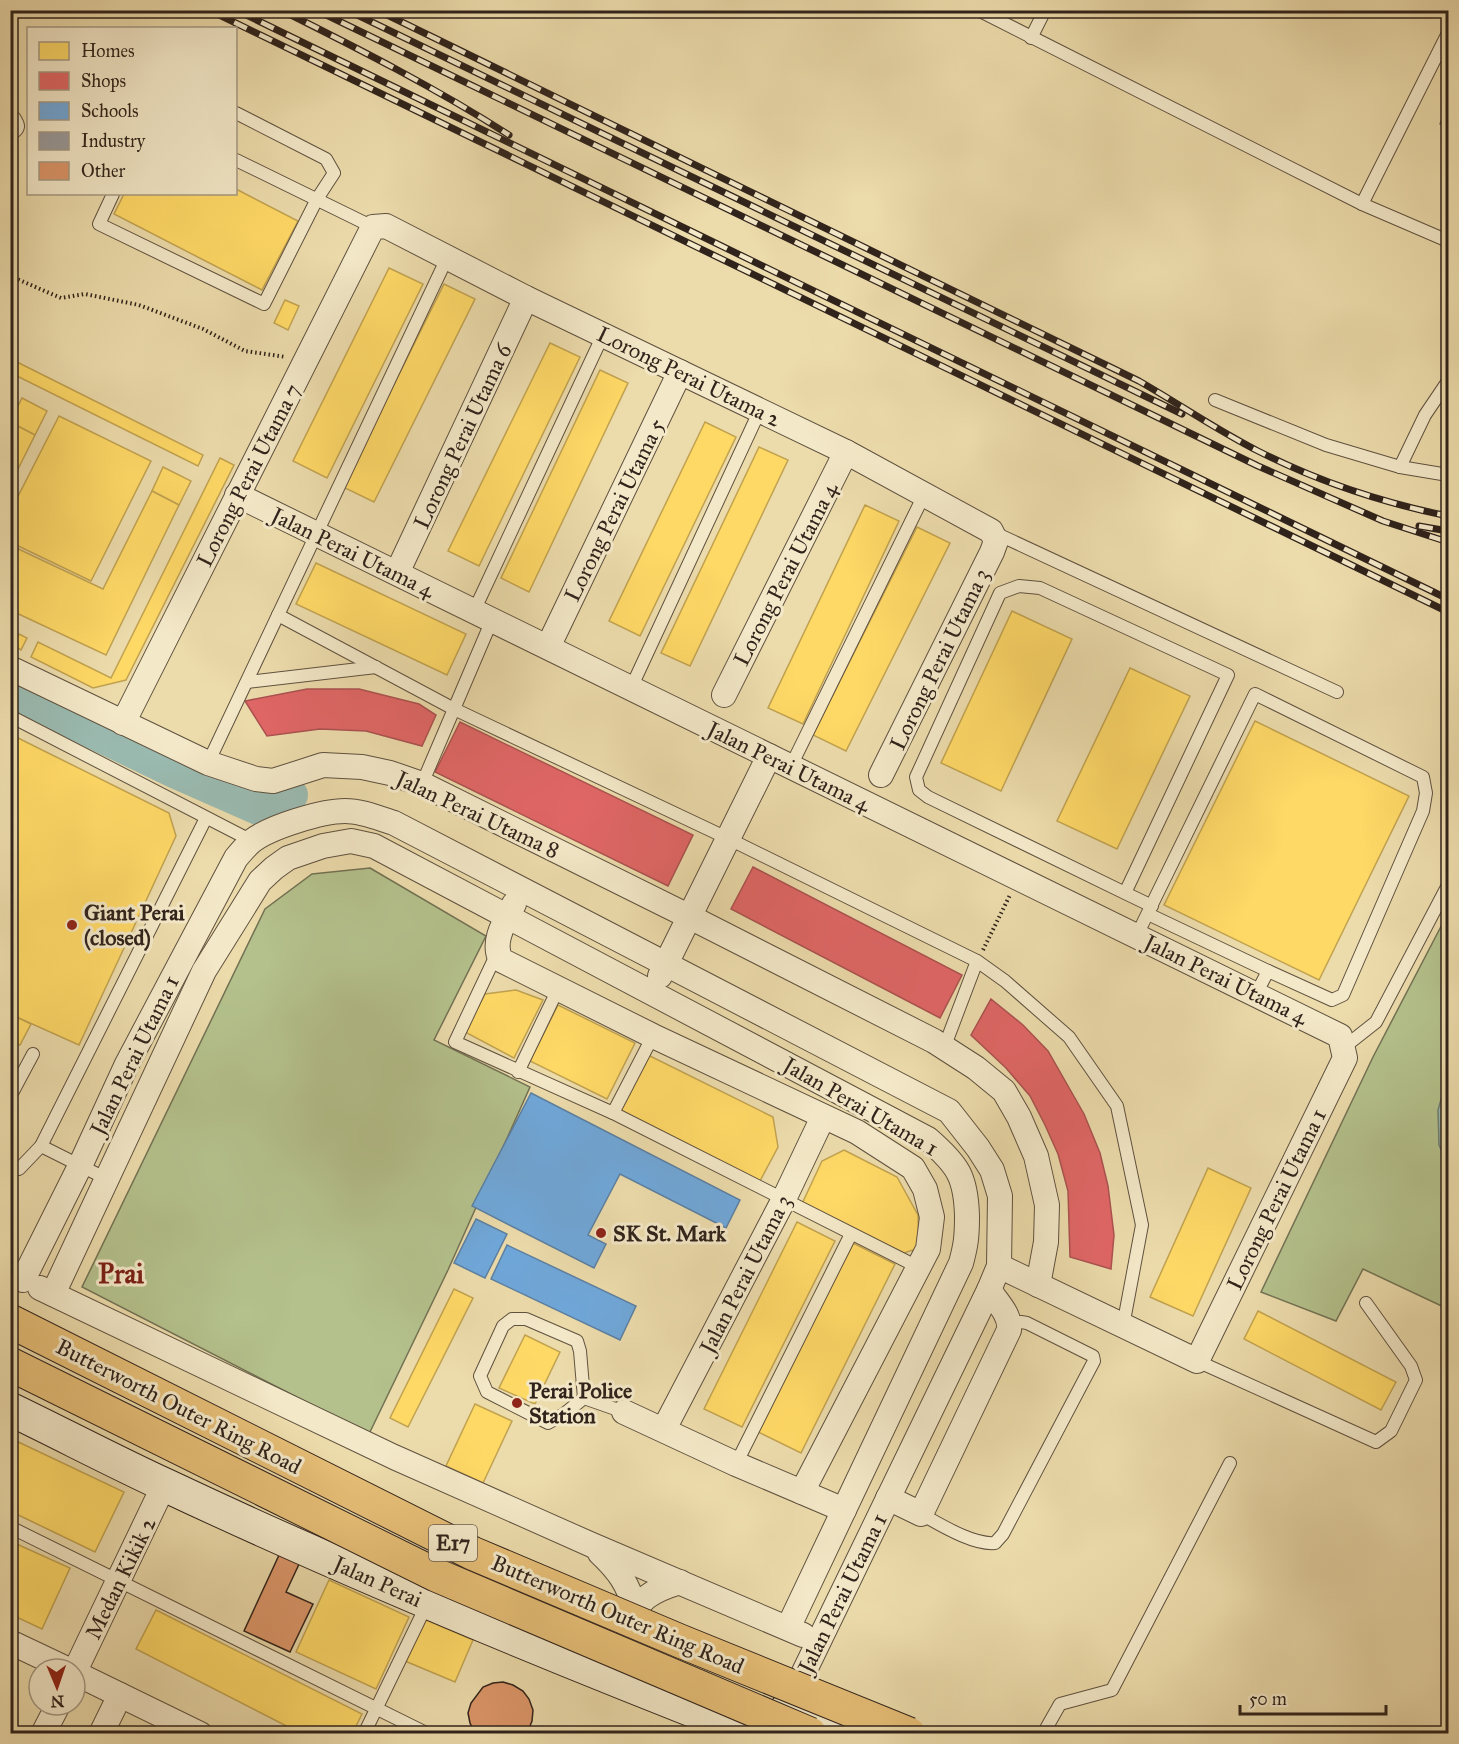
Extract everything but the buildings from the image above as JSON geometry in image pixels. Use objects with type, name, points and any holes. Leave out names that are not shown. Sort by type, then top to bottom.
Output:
[{"type":"highway","name":"Butterworth Outer Ring Road","points":[[10,1321],[472,1553],[909,1734]]},
{"type":"highway","name":"Butterworth Outer Ring Road","points":[[10,1364],[436,1575],[810,1734]]},
{"type":"street","name":"Lorong Perai Utama 2","points":[[373,227],[386,226],[526,298],[846,452],[993,536]]},
{"type":"street","name":"Lorong Perai Utama 7","points":[[123,723],[373,227]]},
{"type":"street","name":"Lorong Perai Utama 6","points":[[397,573],[526,298]]},
{"type":"street","name":"Lorong Perai Utama 5","points":[[548,647],[680,372]]},
{"type":"street","name":"Lorong Perai Utama 4","points":[[724,695],[846,452]]},
{"type":"street","name":"Jalan Perai Utama 4","points":[[237,495],[1018,878],[1146,918],[1256,994],[1342,1042]]},
{"type":"street","name":"Lorong Perai Utama 3","points":[[881,776],[993,536]]},
{"type":"street","name":"Jalan Perai Utama 8","points":[[10,668],[208,763],[256,779],[273,781],[323,765],[362,767],[390,773],[422,784],[690,916]]},
{"type":"street","points":[[652,992],[769,756]]},
{"type":"street","name":"Jalan Perai Utama 1","points":[[16,1277],[80,1166],[127,1064],[236,858],[252,841],[272,829],[326,813],[345,811],[367,814],[394,823],[949,1111],[992,1170],[1000,1196],[999,1266],[780,1722]]},
{"type":"street","name":"Jalan Perai Utama 1","points":[[53,1294],[204,971],[260,881],[288,858],[323,846],[351,841],[374,846],[928,1139],[946,1155],[960,1176],[967,1196],[968,1241],[961,1263],[788,1628]]},
{"type":"street","points":[[497,952],[497,942],[522,889]]},
{"type":"street","points":[[690,916],[944,1048],[976,1068],[1004,1091],[1020,1117],[1036,1156],[1047,1205],[1046,1242],[1038,1285]]},
{"type":"street","name":"Jalan Perai Utama 1","points":[[497,952],[501,960],[558,989],[857,1132],[913,1168],[925,1189],[932,1217],[928,1249],[802,1492]]},
{"type":"street","name":"Lorong Perai Utama 1","points":[[1197,1361],[1345,1058],[1342,1042]]},
{"type":"street","name":"Jalan Perai Utama 3","points":[[664,1429],[784,1199],[823,1117]]},
{"type":"street","points":[[999,1266],[1197,1361]]},
{"type":"street","points":[[16,1277],[394,1457],[818,1642]]},
{"type":"street","points":[[989,1290],[1010,1323]]},
{"type":"street","name":"Jalan Perai Utama 1","points":[[921,1514],[1009,1330],[1010,1323]]},
{"type":"street","name":"Jalan Perai","points":[[10,1408],[164,1485],[428,1603],[623,1684],[753,1734]]},
{"type":"street","points":[[624,1412],[736,1464],[844,1510]]},
{"type":"street","name":"Medan Kikik 2","points":[[82,1657],[164,1485]]},
{"type":"street","points":[[888,1498],[921,1514]]},
{"type":"street","points":[[592,1545],[624,1579],[631,1593],[634,1608]]},
{"type":"street","points":[[623,1684],[616,1658],[617,1646],[634,1608],[663,1587],[680,1582]]},
{"type":"street","points":[[10,1642],[42,1657]]},
{"type":"street","points":[[87,1678],[200,1734]]},
{"type":"street","points":[[101,1734],[120,1695]]},
{"type":"street","points":[[43,1734],[52,1717]]},
{"type":"street","points":[[780,1722],[843,1734]]},
{"type":"lane","points":[[978,10],[1362,204],[1449,241]]},
{"type":"lane","points":[[1031,38],[1045,10]]},
{"type":"lane","points":[[1362,204],[1449,33]]},
{"type":"lane","points":[[113,195],[99,224],[264,304],[317,200],[334,172],[326,159],[237,114]]},
{"type":"lane","points":[[237,160],[373,227]]},
{"type":"lane","points":[[208,763],[447,258]]},
{"type":"lane","points":[[422,784],[454,709],[483,616],[603,335]]},
{"type":"lane","points":[[1400,467],[1425,415],[1449,381]]},
{"type":"lane","points":[[1215,400],[1326,445],[1400,467],[1449,475]]},
{"type":"lane","points":[[632,688],[760,410]]},
{"type":"lane","points":[[791,766],[924,495]]},
{"type":"lane","points":[[993,536],[1337,692]]},
{"type":"lane","points":[[1125,893],[1228,675],[1040,588],[1019,586],[1000,593],[916,777],[919,790],[928,797],[1125,893],[1146,918],[1332,1000],[1343,995],[1422,811],[1426,793],[1423,777],[1255,694],[1146,918]]},
{"type":"lane","points":[[278,615],[454,709],[727,838],[977,962],[1005,981],[1069,1037],[1117,1106],[1142,1226],[1123,1326]]},
{"type":"lane","points":[[248,682],[376,667]]},
{"type":"lane","points":[[10,716],[252,841]]},
{"type":"lane","points":[[10,1172],[19,1169],[41,1146],[206,818]]},
{"type":"lane","points":[[1342,1042],[1376,1022],[1449,885]]},
{"type":"lane","points":[[497,952],[455,1042],[613,1113],[918,1267]]},
{"type":"lane","points":[[944,1048],[977,962]]},
{"type":"lane","points":[[1256,994],[1268,971]]},
{"type":"lane","points":[[518,1072],[558,989]]},
{"type":"lane","points":[[613,1113],[653,1036]]},
{"type":"lane","points":[[10,1097],[33,1054]]},
{"type":"lane","points":[[41,1146],[107,1179]]},
{"type":"lane","points":[[736,1464],[851,1234]]},
{"type":"lane","points":[[1197,1361],[1376,1442],[1391,1431],[1416,1380],[1411,1366],[1366,1304]]},
{"type":"lane","points":[[512,1319],[526,1319],[577,1341],[584,1398],[548,1423],[487,1392],[480,1376],[503,1326],[512,1319]]},
{"type":"lane","points":[[921,1514],[954,1532],[987,1544],[995,1543],[1004,1534],[1094,1361],[1093,1356],[1027,1323],[1010,1323]]},
{"type":"lane","points":[[584,1398],[624,1412]]},
{"type":"lane","points":[[1043,1734],[1060,1704],[1112,1690],[1230,1463]]},
{"type":"lane","points":[[10,1527],[428,1734]]},
{"type":"lane","points":[[364,1734],[428,1603]]},
{"type":"path","points":[[10,276],[61,298],[85,294],[139,305],[203,328],[245,351],[283,357],[308,356]]},
{"type":"path","points":[[977,962],[1018,878]]},
{"type":"green space","points":[[370,868],[486,936],[434,1040],[530,1087],[448,1270],[369,1434],[82,1287],[265,909],[312,874]]},
{"type":"green space","points":[[1448,913],[1448,1309],[1363,1269],[1336,1321],[1261,1292],[1373,1057]]},
{"type":"water","points":[[1448,1075],[1448,1165],[1439,1145],[1438,1110]]},
{"type":"waterway","points":[[10,692],[174,771],[258,808],[291,795]]},
{"type":"railway","points":[[209,10],[1448,612]]},
{"type":"railway","points":[[236,10],[1448,599]]},
{"type":"railway","points":[[281,10],[425,85],[509,135]]},
{"type":"railway","points":[[316,10],[1258,466],[1383,521],[1448,542]]},
{"type":"railway","points":[[347,10],[1182,414]]},
{"type":"railway","points":[[377,10],[1139,381],[1280,462],[1351,490],[1399,505],[1448,516]]},
{"type":"railway","points":[[1419,526],[1448,531]]},
{"type":"place","name":"Giant Perai (closed)","points":[[72,925]]},
{"type":"place","name":"SK St. Mark","points":[[601,1233]]},
{"type":"place","name":"Perai Police Station","points":[[517,1403]]},
{"type":"district","name":"Prai","points":[[121,1273]]}]
